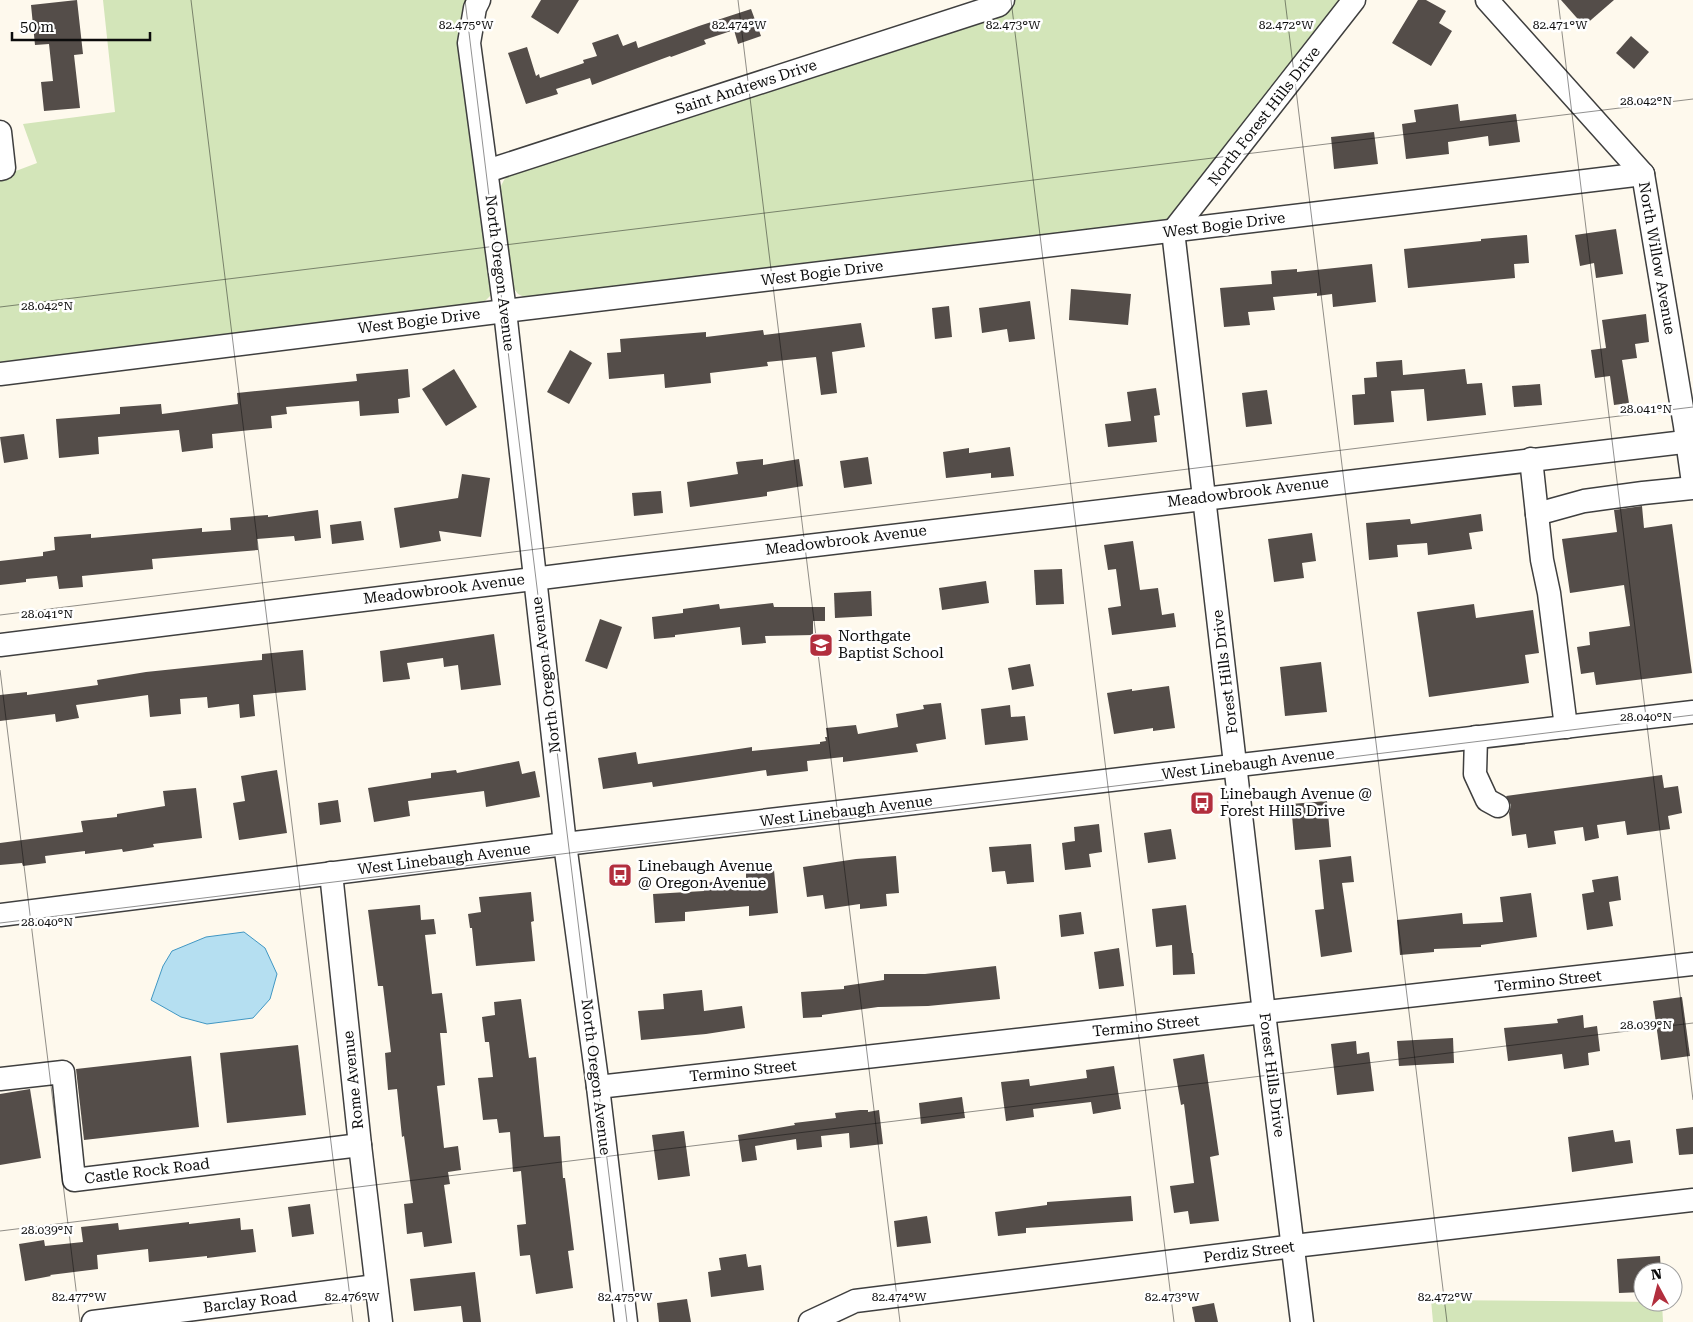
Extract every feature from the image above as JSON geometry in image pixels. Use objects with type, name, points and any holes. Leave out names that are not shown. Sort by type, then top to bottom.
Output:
[{"type":"street","name":"North Oregon Avenue","points":[[479,0],[475,8],[469,43],[505,311],[565,844],[598,1087],[626,1322]]},
{"type":"street","name":"Saint Andrews Drive","points":[[487,172],[999,5],[1003,0]]},
{"type":"street","name":"North Forest Hills Drive","points":[[1173,231],[1354,0]]},
{"type":"street","name":"North Willow Avenue","points":[[1487,0],[1643,174],[1690,441],[1693,483]]},
{"type":"street","points":[[0,132],[2,169]]},
{"type":"street","name":"West Bogie Drive","points":[[0,374],[505,311],[1643,174]]},
{"type":"street","name":"Forest Hills Drive","points":[[1173,231],[1302,1322]]},
{"type":"street","name":"Meadowbrook Avenue","points":[[0,645],[1203,497],[1690,441]]},
{"type":"street","points":[[1531,459],[1542,560],[1549,593],[1566,727]]},
{"type":"street","points":[[1537,514],[1584,501],[1693,488]]},
{"type":"street","name":"West Linebaugh Avenue","points":[[0,915],[565,844],[1693,712]]},
{"type":"street","points":[[1476,737],[1475,774],[1487,800],[1498,806]]},
{"type":"street","name":"Rome Avenue","points":[[331,873],[381,1322]]},
{"type":"street","name":"Termino Street","points":[[598,1087],[1693,964]]},
{"type":"street","name":"Castle Rock Road","points":[[0,1080],[62,1072],[74,1180],[360,1145]]},
{"type":"street","name":"Perdiz Street","points":[[810,1322],[855,1301],[1294,1246],[1693,1200]]},
{"type":"street","name":"Barclay Road","points":[[93,1322],[376,1286]]},
{"type":"green space","points":[[103,0],[470,0],[462,14],[461,54],[494,292],[482,304],[0,366],[0,177],[37,163],[23,124],[115,112]]},
{"type":"green space","points":[[1015,0],[1341,0],[1172,220],[528,299],[518,294],[511,285],[500,188],[510,173],[1008,8]]},
{"type":"green space","points":[[1431,1300],[1633,1302],[1633,1312],[1662,1312],[1663,1322],[1433,1322]]},
{"type":"water","points":[[244,932],[265,948],[277,974],[270,999],[253,1018],[207,1024],[181,1017],[151,1000],[163,966],[172,951],[206,937]]},
{"type":"building","points":[[77,0],[83,54],[74,55],[80,108],[44,111],[41,82],[53,81],[49,44],[35,45],[31,5]]},
{"type":"building","points":[[541,0],[579,0],[558,34],[531,17]]},
{"type":"building","points":[[1418,0],[1426,0],[1446,11],[1439,23],[1452,31],[1431,66],[1392,43]]},
{"type":"building","points":[[1561,0],[1614,0],[1584,26]]},
{"type":"building","points":[[751,9],[761,36],[738,44],[734,30],[704,40],[706,44],[671,57],[592,85],[590,78],[556,89],[558,94],[526,104],[508,53],[527,47],[536,76],[539,74],[540,78],[584,63],[583,60],[597,56],[592,43],[618,34],[623,46],[636,41],[638,48]]},
{"type":"building","points":[[1631,36],[1649,52],[1634,69],[1616,53]]},
{"type":"building","points":[[1458,104],[1460,121],[1516,114],[1520,142],[1489,146],[1488,136],[1448,142],[1449,154],[1406,159],[1402,124],[1416,122],[1414,110]]},
{"type":"building","points":[[1374,132],[1378,164],[1334,169],[1331,137]]},
{"type":"building","points":[[1616,229],[1623,274],[1596,278],[1594,263],[1580,266],[1575,235]]},
{"type":"building","points":[[1527,235],[1529,263],[1514,264],[1515,278],[1408,288],[1404,249]]},
{"type":"building","points":[[1372,264],[1376,302],[1333,307],[1332,294],[1317,296],[1317,293],[1273,297],[1275,310],[1248,312],[1250,325],[1224,327],[1220,288],[1272,284],[1271,271],[1297,269],[1297,272]]},
{"type":"building","points":[[1071,289],[1131,294],[1128,325],[1069,320]]},
{"type":"building","points":[[1030,301],[1035,339],[1009,342],[1007,329],[982,333],[979,308]]},
{"type":"building","points":[[949,306],[952,337],[935,339],[932,308]]},
{"type":"building","points":[[1646,314],[1649,342],[1635,344],[1637,358],[1622,360],[1629,403],[1614,405],[1610,376],[1595,378],[1591,350],[1606,348],[1602,320]]},
{"type":"building","points":[[861,323],[865,347],[832,352],[837,393],[821,395],[816,357],[767,362],[768,366],[710,373],[711,383],[665,388],[664,374],[609,379],[607,353],[621,352],[620,339],[706,332],[706,337],[763,330],[764,335]]},
{"type":"building","points":[[570,350],[592,363],[569,404],[547,392]]},
{"type":"building","points":[[1402,360],[1403,375],[1465,369],[1467,384],[1482,383],[1486,415],[1427,421],[1424,389],[1391,391],[1394,422],[1354,425],[1352,395],[1365,394],[1364,378],[1377,377],[1376,362]]},
{"type":"building","points":[[408,369],[410,397],[398,399],[399,413],[360,416],[359,401],[286,407],[287,414],[271,416],[272,428],[212,434],[213,448],[182,452],[179,430],[98,437],[99,454],[59,458],[56,419],[120,414],[120,407],[161,404],[162,414],[238,404],[237,393],[357,381],[356,374]]},
{"type":"building","points":[[454,369],[477,407],[446,426],[422,389]]},
{"type":"building","points":[[1540,384],[1542,405],[1514,407],[1512,386]]},
{"type":"building","points":[[1156,388],[1160,415],[1154,416],[1157,442],[1108,447],[1105,424],[1131,421],[1127,392]]},
{"type":"building","points":[[1267,390],[1272,424],[1246,427],[1242,393]]},
{"type":"building","points":[[24,434],[28,459],[4,463],[0,437]]},
{"type":"building","points":[[1010,447],[1014,476],[991,478],[991,473],[946,478],[943,452],[969,448],[969,453]]},
{"type":"building","points":[[868,457],[872,484],[844,488],[840,461]]},
{"type":"building","points":[[763,459],[763,465],[799,459],[803,486],[767,492],[767,496],[690,507],[687,482],[738,474],[736,462]]},
{"type":"building","points":[[462,474],[490,478],[481,537],[439,531],[441,541],[400,548],[394,508],[458,498]]},
{"type":"building","points":[[661,491],[663,513],[634,516],[632,493]]},
{"type":"building","points":[[1642,506],[1644,528],[1672,524],[1692,673],[1596,685],[1594,672],[1581,674],[1577,647],[1590,645],[1589,632],[1630,626],[1624,585],[1570,593],[1562,539],[1617,532],[1614,510]]},
{"type":"building","points":[[318,510],[321,538],[295,541],[294,536],[257,539],[258,550],[152,559],[153,569],[82,576],[83,587],[59,589],[57,576],[26,579],[26,582],[0,585],[0,561],[43,556],[43,552],[55,550],[54,537],[91,534],[91,538],[202,528],[202,532],[231,530],[230,518],[268,515],[268,517]]},
{"type":"building","points":[[1481,514],[1483,531],[1469,533],[1472,549],[1428,555],[1427,543],[1397,545],[1398,557],[1369,560],[1366,523],[1410,519],[1411,524]]},
{"type":"building","points":[[361,521],[364,540],[332,544],[330,525]]},
{"type":"building","points":[[1312,533],[1316,561],[1302,563],[1304,578],[1274,582],[1268,539]]},
{"type":"building","points":[[1133,541],[1140,590],[1158,588],[1162,615],[1174,613],[1176,627],[1112,635],[1108,608],[1121,606],[1116,569],[1108,570],[1104,545]]},
{"type":"building","points":[[1062,569],[1064,604],[1036,605],[1034,570]]},
{"type":"building","points":[[986,581],[989,603],[942,610],[939,588]]},
{"type":"building","points":[[871,591],[872,616],[835,618],[834,593]]},
{"type":"building","points":[[773,603],[774,607],[825,607],[825,621],[813,621],[813,635],[765,636],[766,643],[742,645],[740,627],[654,639],[652,617],[683,613],[683,609],[719,604],[720,609]]},
{"type":"building","points":[[1474,604],[1476,618],[1533,610],[1539,653],[1525,655],[1529,683],[1429,697],[1417,612]]},
{"type":"building","points":[[600,619],[622,627],[607,669],[585,661]]},
{"type":"building","points":[[494,634],[501,685],[461,690],[458,665],[444,667],[443,658],[407,663],[410,679],[383,682],[380,651]]},
{"type":"building","points":[[303,650],[306,690],[253,695],[255,716],[240,718],[239,704],[208,708],[207,697],[180,699],[181,714],[150,717],[148,695],[76,705],[79,718],[56,722],[55,714],[0,721],[0,695],[27,692],[27,695],[98,685],[97,680],[146,672],[262,660],[262,654]]},
{"type":"building","points":[[1321,662],[1327,712],[1285,716],[1280,667]]},
{"type":"building","points":[[1030,664],[1034,686],[1012,690],[1008,668]]},
{"type":"building","points":[[1169,686],[1175,728],[1153,731],[1153,728],[1114,734],[1107,693]]},
{"type":"building","points":[[941,703],[946,739],[916,744],[918,752],[843,762],[843,757],[807,761],[808,771],[767,776],[766,770],[653,787],[652,782],[603,789],[598,758],[636,752],[638,764],[752,747],[752,751],[820,744],[820,742],[826,741],[826,728],[856,725],[858,734],[898,727],[896,714],[924,709],[923,705]]},
{"type":"building","points":[[1010,705],[1011,717],[1025,716],[1028,740],[985,745],[981,709]]},
{"type":"building","points":[[519,761],[522,774],[535,771],[540,797],[486,807],[484,791],[408,801],[410,816],[374,822],[368,788],[431,778],[431,773],[456,770],[457,773]]},
{"type":"building","points":[[277,770],[287,833],[239,840],[233,803],[245,801],[241,776]]},
{"type":"building","points":[[1662,775],[1664,788],[1678,786],[1682,813],[1668,816],[1670,829],[1627,835],[1625,821],[1597,825],[1599,838],[1585,841],[1583,827],[1554,831],[1556,844],[1528,848],[1526,834],[1512,836],[1509,813],[1511,805],[1506,796]]},
{"type":"building","points":[[196,788],[202,838],[153,844],[154,847],[123,852],[122,849],[85,854],[85,851],[45,856],[46,863],[23,866],[22,863],[0,865],[0,843],[83,832],[81,821],[117,817],[117,814],[165,806],[163,791]]},
{"type":"building","points":[[338,800],[341,822],[320,825],[318,803]]},
{"type":"building","points":[[1327,801],[1331,847],[1295,850],[1291,804]]},
{"type":"building","points":[[1099,824],[1102,852],[1089,854],[1091,867],[1065,870],[1062,843],[1075,841],[1074,827]]},
{"type":"building","points":[[1171,829],[1176,859],[1148,863],[1144,833]]},
{"type":"building","points":[[1031,844],[1034,882],[1007,884],[1005,871],[992,872],[989,847]]},
{"type":"building","points":[[896,856],[899,893],[886,894],[887,906],[860,909],[860,904],[825,909],[823,895],[807,897],[803,867],[856,859]]},
{"type":"building","points":[[1351,856],[1354,882],[1342,883],[1352,952],[1321,957],[1315,910],[1324,909],[1319,860]]},
{"type":"building","points":[[774,870],[778,913],[749,916],[749,906],[685,912],[685,921],[655,923],[653,894],[704,891],[703,883],[746,879],[746,872]]},
{"type":"building","points":[[1618,876],[1621,900],[1609,902],[1613,926],[1587,930],[1582,894],[1594,892],[1592,880]]},
{"type":"building","points":[[531,892],[534,921],[531,922],[535,961],[476,966],[472,928],[470,928],[468,914],[481,912],[479,897]]},
{"type":"building","points":[[1531,893],[1537,937],[1481,945],[1481,947],[1434,949],[1434,952],[1400,955],[1397,920],[1462,913],[1463,924],[1503,922],[1500,897]]},
{"type":"building","points":[[420,905],[421,920],[434,919],[436,934],[425,935],[432,994],[442,993],[447,1033],[440,1033],[445,1085],[437,1086],[444,1148],[458,1146],[461,1170],[448,1172],[450,1184],[444,1185],[452,1243],[424,1247],[422,1232],[407,1234],[404,1204],[413,1203],[404,1136],[402,1137],[397,1089],[388,1090],[385,1053],[391,1052],[383,986],[378,986],[368,910]]},
{"type":"building","points":[[1186,905],[1195,974],[1173,975],[1172,945],[1156,947],[1152,909]]},
{"type":"building","points":[[1081,912],[1084,934],[1061,937],[1059,915]]},
{"type":"building","points":[[1119,948],[1124,986],[1099,989],[1094,952]]},
{"type":"building","points":[[996,966],[1000,999],[928,1006],[878,1007],[822,1015],[822,1017],[803,1018],[801,992],[844,989],[844,986],[884,980],[884,974],[925,974]]},
{"type":"building","points":[[702,990],[704,1011],[742,1006],[745,1028],[641,1040],[638,1011],[664,1009],[663,994]]},
{"type":"building","points":[[1682,997],[1690,1056],[1661,1060],[1653,1001]]},
{"type":"building","points":[[521,999],[529,1058],[536,1057],[544,1137],[560,1136],[563,1178],[565,1178],[574,1250],[568,1251],[573,1288],[536,1294],[530,1255],[520,1256],[517,1225],[526,1224],[521,1171],[513,1172],[510,1132],[499,1133],[497,1119],[483,1120],[478,1078],[493,1077],[489,1042],[485,1042],[482,1017],[495,1015],[494,1002]]},
{"type":"building","points":[[1583,1015],[1584,1028],[1597,1026],[1600,1051],[1588,1053],[1589,1065],[1564,1069],[1562,1054],[1508,1061],[1504,1028],[1558,1023],[1557,1019]]},
{"type":"building","points":[[1453,1038],[1454,1063],[1399,1066],[1397,1041]]},
{"type":"building","points":[[1356,1041],[1357,1054],[1369,1052],[1374,1091],[1337,1095],[1331,1044]]},
{"type":"building","points":[[298,1045],[306,1115],[227,1123],[220,1053]]},
{"type":"building","points":[[1204,1054],[1219,1155],[1210,1157],[1219,1221],[1190,1224],[1188,1211],[1174,1213],[1170,1186],[1194,1183],[1184,1104],[1181,1105],[1173,1059]]},
{"type":"building","points":[[191,1056],[199,1127],[84,1140],[76,1069]]},
{"type":"building","points":[[1114,1066],[1121,1109],[1093,1114],[1091,1102],[1033,1109],[1034,1117],[1006,1121],[1001,1082],[1029,1079],[1030,1086],[1087,1078],[1086,1070]]},
{"type":"building","points":[[30,1089],[41,1158],[0,1165],[0,1094]]},
{"type":"building","points":[[962,1097],[965,1118],[921,1124],[919,1103]]},
{"type":"building","points":[[868,1110],[868,1112],[879,1110],[883,1144],[850,1148],[849,1133],[821,1136],[822,1147],[797,1150],[796,1139],[755,1146],[757,1160],[742,1162],[738,1135],[795,1125],[794,1123],[836,1118],[835,1113]]},
{"type":"building","points":[[1693,1127],[1693,1154],[1679,1155],[1676,1129]]},
{"type":"building","points":[[1613,1130],[1615,1142],[1630,1140],[1633,1163],[1572,1172],[1568,1137]]},
{"type":"building","points":[[684,1131],[690,1176],[658,1180],[652,1135]]},
{"type":"building","points":[[1131,1196],[1133,1221],[1026,1228],[1026,1233],[998,1236],[995,1212],[1047,1205],[1047,1202]]},
{"type":"building","points":[[310,1204],[314,1234],[292,1237],[288,1207]]},
{"type":"building","points":[[927,1216],[931,1243],[897,1247],[894,1221]]},
{"type":"building","points":[[240,1218],[241,1230],[253,1229],[256,1252],[149,1262],[148,1249],[97,1255],[98,1269],[50,1275],[25,1281],[19,1244],[44,1240],[45,1246],[83,1242],[81,1227],[118,1223],[119,1230]]},
{"type":"building","points":[[746,1254],[748,1267],[761,1265],[764,1290],[711,1297],[708,1272],[721,1270],[719,1258]]},
{"type":"building","points":[[1660,1256],[1660,1262],[1633,1262],[1633,1292],[1619,1293],[1617,1259]]},
{"type":"building","points":[[475,1272],[481,1322],[463,1322],[461,1306],[414,1311],[410,1279]]},
{"type":"building","points":[[687,1299],[691,1322],[659,1322],[657,1303]]},
{"type":"building","points":[[1214,1303],[1218,1322],[1195,1322],[1192,1307]]},
{"type":"place","name":"Northgate Baptist School","points":[[821,645]]},
{"type":"place","name":"Linebaugh Avenue @ Forest Hills Drive","points":[[1202,803]]},
{"type":"place","name":"Linebaugh Avenue @ Oregon Avenue","points":[[620,875]]}]
